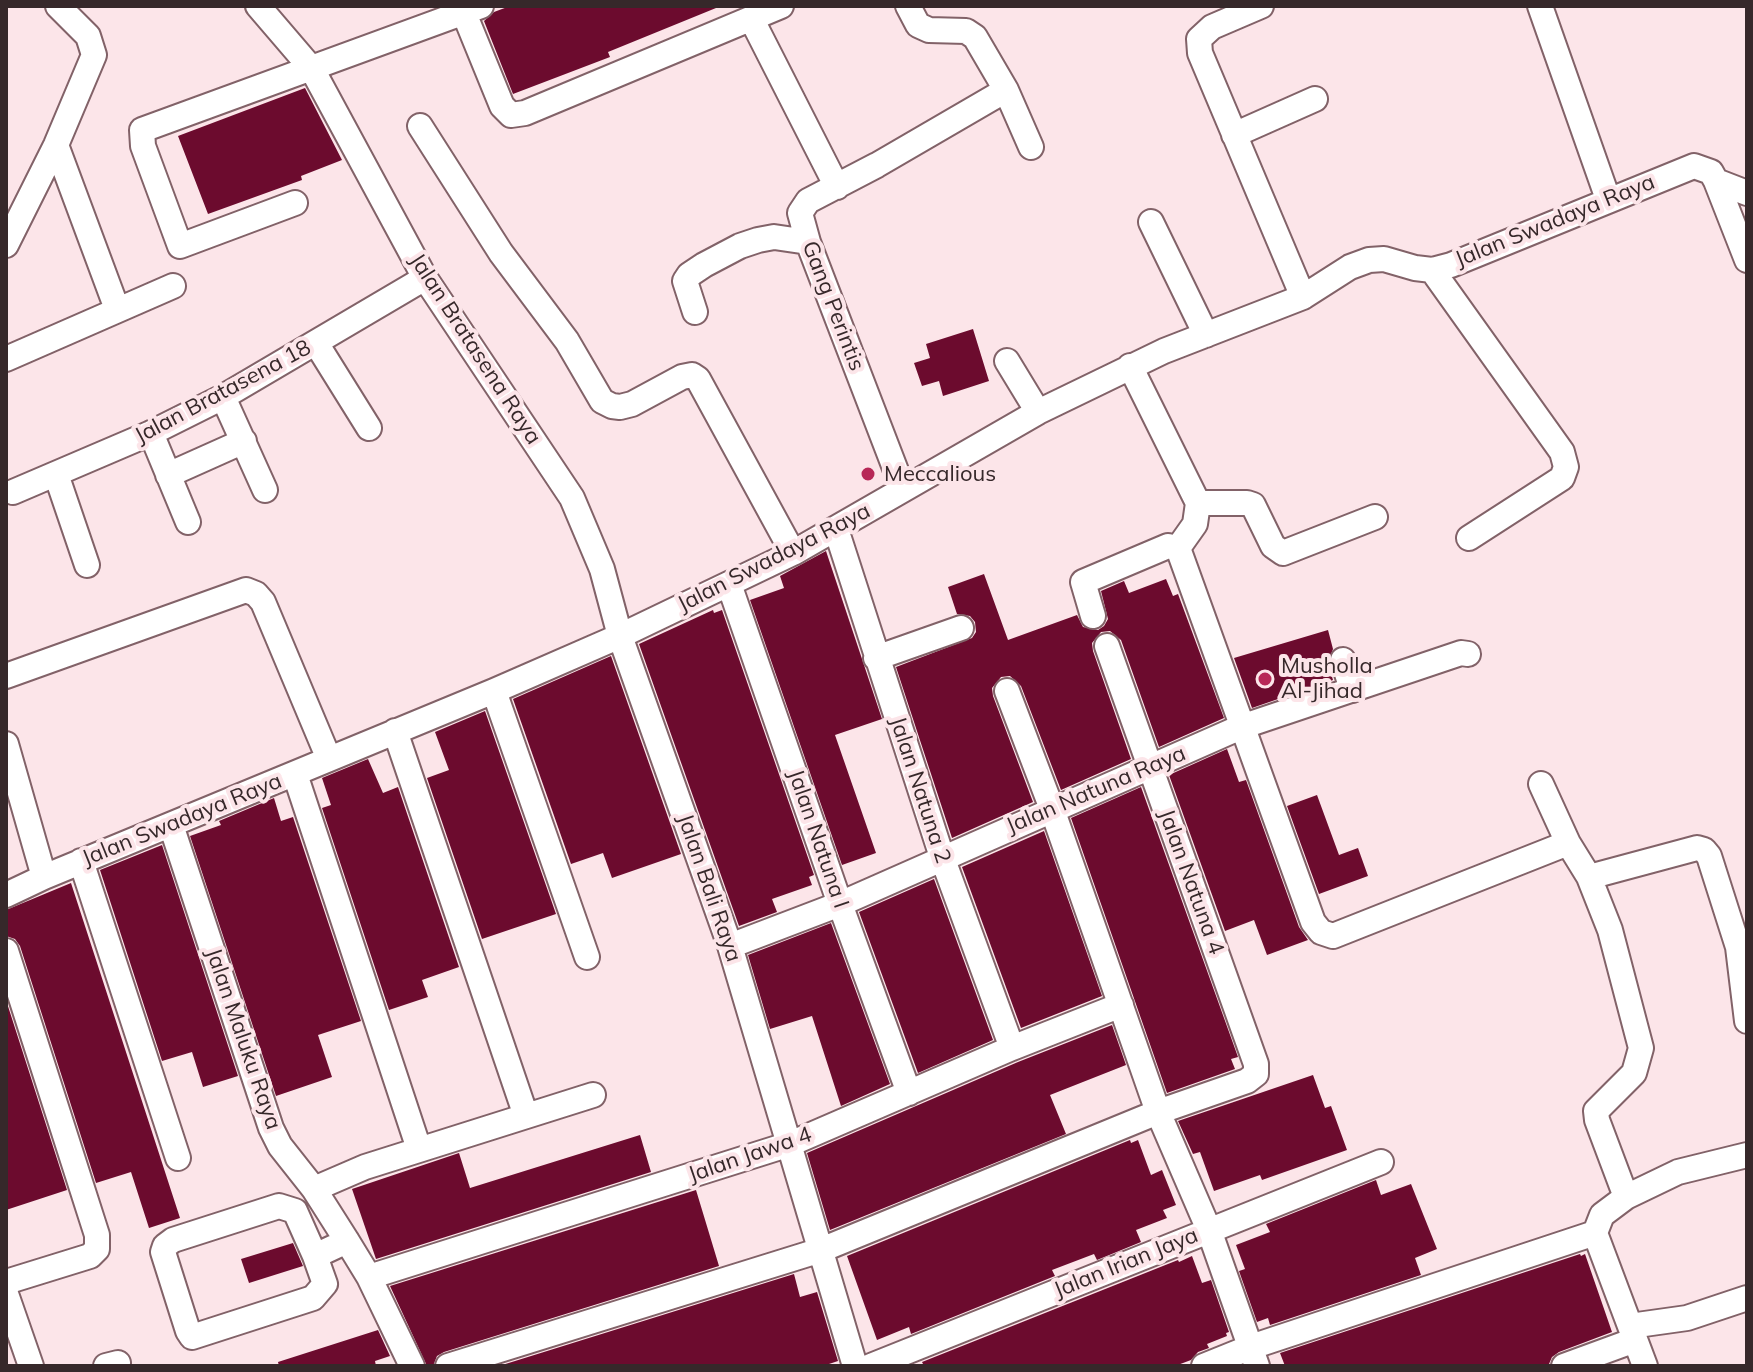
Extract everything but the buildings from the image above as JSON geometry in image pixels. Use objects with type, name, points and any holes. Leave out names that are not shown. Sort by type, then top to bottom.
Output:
[{"type":"street","points":[[6,245],[56,145],[94,55],[88,36],[58,6]]},
{"type":"street","name":"Jalan Bratasena Raya","points":[[258,6],[312,69],[425,278],[572,498],[602,569],[620,636]]},
{"type":"street","points":[[295,203],[180,246],[143,146],[142,130],[312,69],[456,11],[502,106],[511,115],[525,113],[781,6]]},
{"type":"street","points":[[908,6],[918,25],[929,30],[966,31],[975,37],[1006,90],[1031,147]]},
{"type":"street","points":[[1261,6],[1212,27],[1199,39],[1200,53],[1303,297]]},
{"type":"street","points":[[1540,6],[1608,199]]},
{"type":"street","points":[[752,20],[837,187]]},
{"type":"street","name":"Gang Perintis","points":[[903,489],[808,242],[800,213],[808,201],[1006,90]]},
{"type":"street","points":[[1234,135],[1315,99]]},
{"type":"street","points":[[420,126],[501,253],[567,341],[602,401],[620,407],[632,404],[682,377],[692,375],[698,379],[793,553]]},
{"type":"street","points":[[56,145],[117,309]]},
{"type":"street","name":"Jalan Swadaya Raya","points":[[6,895],[44,877],[85,870],[171,825],[298,785],[329,759],[398,741],[494,691],[620,636],[793,553],[1038,412],[1130,366],[1303,297],[1350,267],[1369,260],[1384,259],[1432,270],[1451,265],[1686,168],[1694,166],[1714,176]]},
{"type":"street","points":[[1714,176],[1747,193]]},
{"type":"street","points":[[1714,176],[1747,260]]},
{"type":"street","points":[[1151,222],[1206,335]]},
{"type":"street","points":[[695,312],[685,281],[704,265],[758,240],[774,237],[808,242]]},
{"type":"street","points":[[1432,270],[1562,452],[1566,467],[1562,478],[1469,538]]},
{"type":"street","name":"Jalan Bratasena 18","points":[[13,492],[151,433],[223,397],[425,278]]},
{"type":"street","points":[[6,359],[173,286]]},
{"type":"street","points":[[316,343],[369,428]]},
{"type":"street","points":[[1007,361],[1038,412]]},
{"type":"street","points":[[1130,366],[1198,503],[1195,524],[1178,548]]},
{"type":"street","points":[[223,397],[265,490]]},
{"type":"street","points":[[151,433],[188,522]]},
{"type":"street","points":[[168,475],[244,441]]},
{"type":"street","points":[[56,474],[87,565]]},
{"type":"street","points":[[1198,503],[1253,505],[1273,546],[1283,553],[1375,517]]},
{"type":"street","name":"Jalan Natuna 2","points":[[836,529],[942,857],[1012,1048]]},
{"type":"street","points":[[1093,616],[1083,586],[1086,580],[1168,546],[1178,548]]},
{"type":"street","points":[[1178,548],[1313,922],[1321,932],[1333,936],[1568,843]]},
{"type":"street","name":"Jalan Natuna I","points":[[729,584],[909,1093]]},
{"type":"street","points":[[6,676],[246,590],[256,594],[263,602],[329,759]]},
{"type":"street","points":[[876,658],[961,628]]},
{"type":"street","name":"Jalan Bali Raya","points":[[620,636],[730,946],[855,1366]]},
{"type":"street","name":"Jalan Natuna 4","points":[[1107,646],[1256,1064],[1256,1074],[1247,1081],[1158,1112]]},
{"type":"street","name":"Jalan Natuna Raya","points":[[730,946],[840,904],[1241,727],[1461,653],[1468,654]]},
{"type":"street","points":[[1343,660],[1352,690]]},
{"type":"street","points":[[494,691],[587,957]]},
{"type":"street","points":[[1007,691],[1052,809],[1158,1112],[1209,1230],[1254,1357]]},
{"type":"street","points":[[398,741],[526,1116]]},
{"type":"street","points":[[6,744],[44,877]]},
{"type":"street","points":[[1541,784],[1568,843],[1589,877],[1610,930],[1641,1048],[1634,1073],[1596,1111],[1626,1197]]},
{"type":"street","points":[[298,785],[419,1149]]},
{"type":"street","name":"Jalan Maluku Raya","points":[[171,825],[271,1128],[280,1146],[314,1189],[369,1277],[412,1366]]},
{"type":"street","points":[[1589,877],[1697,848],[1704,850],[1738,947],[1747,1021]]},
{"type":"street","points":[[85,870],[178,1158]]},
{"type":"street","points":[[6,951],[97,1235],[97,1249],[90,1256],[6,1282]]},
{"type":"street","name":"Jalan Jawa 4","points":[[369,1277],[790,1144],[1012,1048],[1121,1005]]},
{"type":"street","points":[[314,1189],[353,1171],[593,1095]]},
{"type":"street","points":[[448,1366],[821,1250],[1158,1112]]},
{"type":"street","points":[[1204,1366],[1254,1357],[1586,1236],[1602,1215],[1626,1197],[1678,1172],[1747,1155]]},
{"type":"street","name":"Jalan Irian Jaya","points":[[871,1366],[1381,1162]]},
{"type":"street","points":[[279,1206],[295,1211],[315,1256],[325,1284],[313,1298],[192,1337],[163,1252],[173,1240],[279,1206]]},
{"type":"street","points":[[1586,1236],[1633,1333],[1645,1366]]},
{"type":"street","points":[[315,1256],[347,1241]]},
{"type":"street","points":[[6,1294],[31,1366]]},
{"type":"street","points":[[1564,1366],[1633,1333],[1747,1298]]},
{"type":"place","name":"Meccalious","points":[[868,474]]},
{"type":"place","name":"Musholla Al-Jihad","points":[[1265,679]]}]
